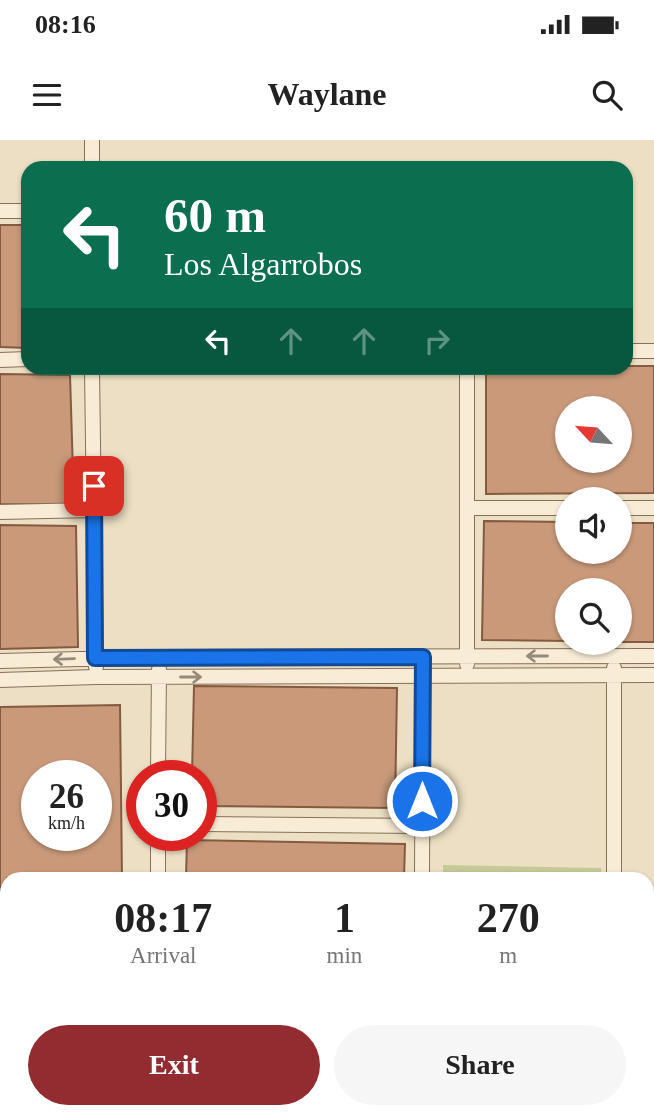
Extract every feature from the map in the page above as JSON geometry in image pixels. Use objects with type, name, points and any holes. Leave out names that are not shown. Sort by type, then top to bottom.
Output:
[{"type":"street","points":[[92,140],[92,161]]},
{"type":"street","points":[[0,211],[21,211]]},
{"type":"street","points":[[633,351],[654,351]]},
{"type":"street","points":[[0,360],[21,359]]},
{"type":"street","points":[[92,375],[96,677]]},
{"type":"street","points":[[467,375],[467,676]]},
{"type":"street","points":[[467,508],[555,508]]},
{"type":"street","points":[[632,508],[654,508]]},
{"type":"street","points":[[0,512],[94,510]]},
{"type":"street","points":[[614,656],[614,872]]},
{"type":"street","points":[[0,661],[159,657],[654,656]]},
{"type":"street","points":[[158,760],[159,657]]},
{"type":"street","points":[[422,872],[423,657]]},
{"type":"street","points":[[0,680],[96,677],[654,675]]},
{"type":"street","points":[[217,824],[422,826]]},
{"type":"street","points":[[158,851],[158,872]]},
{"type":"green space","points":[[443,865],[601,868],[601,872],[443,872]]},
{"type":"building","points":[[0,225],[21,225],[21,348],[0,347]]},
{"type":"building","points":[[633,366],[654,366],[654,493],[632,493],[632,487],[555,487],[555,494],[486,494],[486,375],[633,375]]},
{"type":"building","points":[[0,374],[70,375],[74,505],[0,504]]},
{"type":"building","points":[[484,521],[555,522],[555,564],[632,564],[632,523],[654,523],[654,642],[632,642],[632,578],[555,578],[555,641],[482,640]]},
{"type":"building","points":[[0,525],[76,526],[78,647],[0,649]]},
{"type":"building","points":[[194,686],[397,688],[395,808],[217,806],[217,760],[192,760]]},
{"type":"building","points":[[120,705],[122,872],[0,872],[0,707]]},
{"type":"building","points":[[217,841],[405,844],[404,872],[186,872],[187,851],[217,851]]},
{"type":"route","points":[[94,486],[95,658],[423,657],[422,801]]}]
